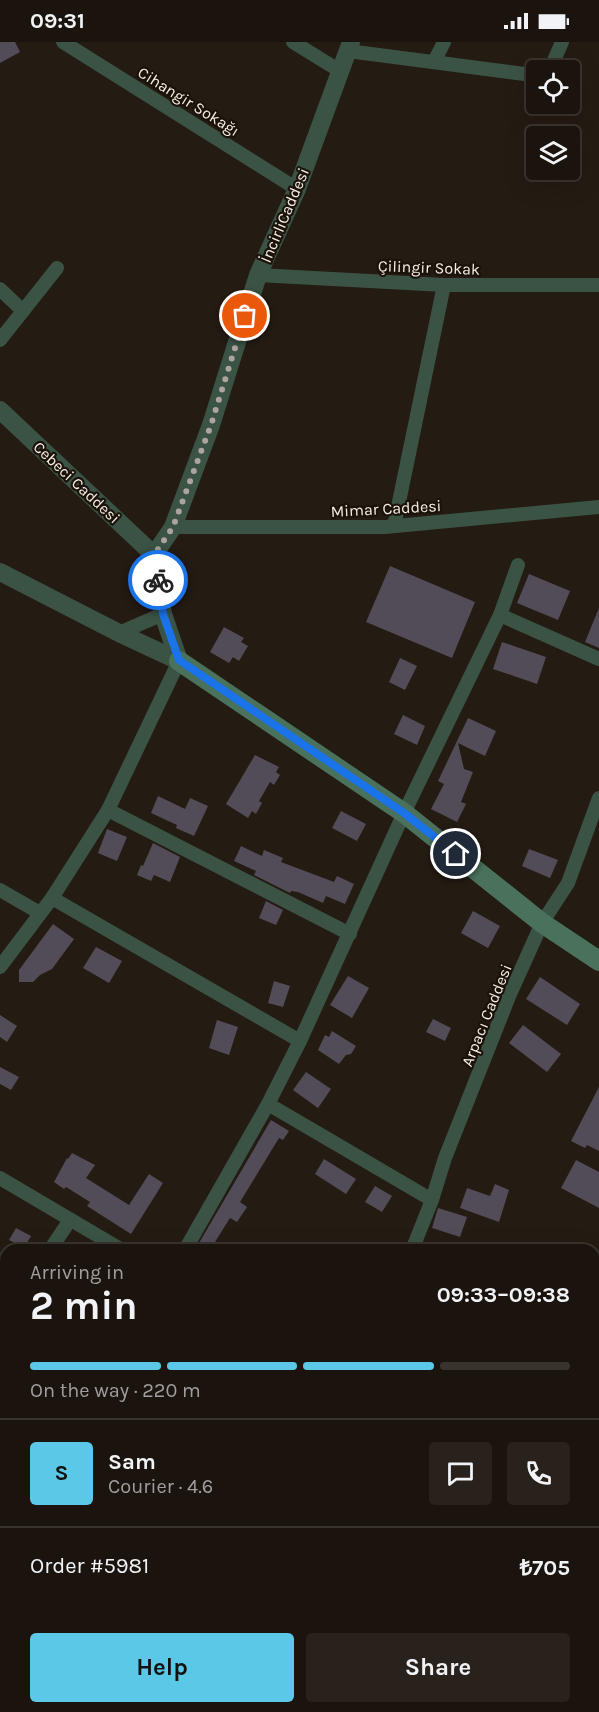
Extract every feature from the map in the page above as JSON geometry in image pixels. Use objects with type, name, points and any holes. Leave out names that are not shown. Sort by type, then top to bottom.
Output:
[{"type":"main road","points":[[179,660],[404,813],[542,923],[599,961]]},
{"type":"street","name":"Cihangir Sokağı","points":[[63,42],[297,189]]},
{"type":"street","points":[[293,42],[340,71]]},
{"type":"street","points":[[434,62],[444,42]]},
{"type":"street","points":[[554,60],[562,42]]},
{"type":"street","name":"İncirliCaddesi","points":[[154,555],[173,527],[211,425],[258,275],[297,189],[349,46]]},
{"type":"street","points":[[349,46],[434,62],[526,74]]},
{"type":"street","points":[[0,340],[57,268]]},
{"type":"street","name":"Çilingir Sokak","points":[[258,275],[444,285],[599,285]]},
{"type":"street","points":[[394,526],[444,285]]},
{"type":"street","points":[[0,289],[23,311]]},
{"type":"street","name":"Cebeci Caddesi","points":[[0,410],[154,555]]},
{"type":"street","name":"Mimar Caddesi","points":[[173,527],[394,526],[599,507]]},
{"type":"street","points":[[0,967],[52,898],[108,810],[179,660],[163,614],[154,555]]},
{"type":"street","points":[[188,1244],[268,1104],[300,1041],[404,813],[500,615],[518,565]]},
{"type":"street","points":[[0,572],[119,633],[179,660]]},
{"type":"street","points":[[119,633],[163,614]]},
{"type":"street","points":[[500,615],[599,659]]},
{"type":"street","name":"Arpacı Caddesi","points":[[414,1244],[432,1200],[445,1158],[510,994],[542,923],[568,883],[599,798]]},
{"type":"street","points":[[108,810],[350,933]]},
{"type":"street","points":[[0,890],[40,913]]},
{"type":"street","points":[[52,898],[300,1041]]},
{"type":"street","points":[[268,1104],[432,1200]]},
{"type":"street","points":[[0,1178],[112,1244]]},
{"type":"street","points":[[54,1244],[70,1220]]},
{"type":"building","points":[[0,42],[15,42],[20,52],[0,63]]},
{"type":"building","points":[[390,566],[475,602],[452,658],[366,622]]},
{"type":"building","points":[[529,574],[570,591],[558,620],[517,603]]},
{"type":"building","points":[[599,608],[599,648],[585,642]]},
{"type":"building","points":[[224,627],[244,638],[241,642],[248,646],[239,661],[233,657],[229,663],[210,652]]},
{"type":"building","points":[[502,642],[546,657],[537,684],[493,669]]},
{"type":"building","points":[[400,658],[417,666],[405,690],[389,682]]},
{"type":"building","points":[[403,715],[425,726],[417,745],[394,734]]},
{"type":"building","points":[[468,718],[496,731],[485,756],[458,743],[464,769],[473,772],[461,802],[466,804],[457,822],[431,809],[444,784],[438,781]]},
{"type":"building","points":[[255,755],[279,767],[276,772],[280,775],[274,785],[270,782],[259,801],[262,803],[256,814],[252,811],[248,818],[226,804]]},
{"type":"building","points":[[158,796],[185,809],[190,798],[208,806],[194,836],[151,813]]},
{"type":"building","points":[[341,811],[366,824],[357,841],[332,828]]},
{"type":"building","points":[[107,829],[127,837],[117,861],[98,853]]},
{"type":"building","points":[[153,843],[180,857],[170,882],[154,875],[151,881],[137,875]]},
{"type":"building","points":[[241,846],[262,856],[264,850],[283,858],[281,862],[334,882],[337,876],[354,884],[345,904],[326,896],[323,903],[298,892],[291,891],[290,893],[254,875],[256,871],[234,861]]},
{"type":"building","points":[[529,849],[558,860],[550,878],[522,866]]},
{"type":"building","points":[[266,901],[283,910],[276,925],[259,918]]},
{"type":"building","points":[[473,911],[500,926],[488,948],[461,933]]},
{"type":"building","points":[[53,924],[74,939],[52,969],[40,975],[33,982],[19,982],[19,970]]},
{"type":"building","points":[[96,947],[122,961],[109,983],[83,968]]},
{"type":"building","points":[[348,976],[369,988],[352,1018],[330,1005]]},
{"type":"building","points":[[540,977],[580,1004],[567,1025],[526,999]]},
{"type":"building","points":[[274,981],[290,986],[283,1007],[268,1003]]},
{"type":"building","points":[[0,1015],[17,1026],[7,1042],[0,1037]]},
{"type":"building","points":[[433,1019],[451,1028],[445,1041],[426,1032]]},
{"type":"building","points":[[217,1020],[238,1027],[229,1055],[209,1048]]},
{"type":"building","points":[[523,1025],[561,1054],[547,1072],[509,1043]]},
{"type":"building","points":[[332,1031],[356,1046],[351,1054],[346,1055],[339,1064],[318,1050],[325,1035],[329,1037]]},
{"type":"building","points":[[0,1067],[19,1077],[11,1090],[0,1084]]},
{"type":"building","points":[[306,1072],[331,1089],[318,1108],[293,1090]]},
{"type":"building","points":[[599,1087],[599,1151],[587,1145],[585,1148],[571,1141]]},
{"type":"building","points":[[271,1120],[289,1131],[283,1140],[279,1138],[240,1202],[247,1207],[237,1222],[230,1218],[214,1244],[199,1243]]},
{"type":"building","points":[[72,1153],[95,1165],[86,1178],[129,1205],[149,1174],[163,1183],[131,1234],[87,1206],[90,1202],[54,1182]]},
{"type":"building","points":[[324,1159],[356,1179],[346,1194],[315,1174]]},
{"type":"building","points":[[576,1160],[599,1172],[599,1208],[561,1188]]},
{"type":"building","points":[[495,1184],[509,1190],[499,1222],[460,1208],[467,1188],[490,1196]]},
{"type":"building","points":[[375,1186],[392,1196],[382,1212],[365,1202]]},
{"type":"building","points":[[438,1208],[467,1217],[460,1237],[432,1228]]},
{"type":"building","points":[[16,1228],[31,1236],[26,1244],[16,1244],[9,1240]]},
{"type":"way so far","points":[[158,580],[154,555],[173,527],[211,425],[245,316]]},
{"type":"route","points":[[158,580],[163,614],[179,660],[404,813],[456,854]]}]
